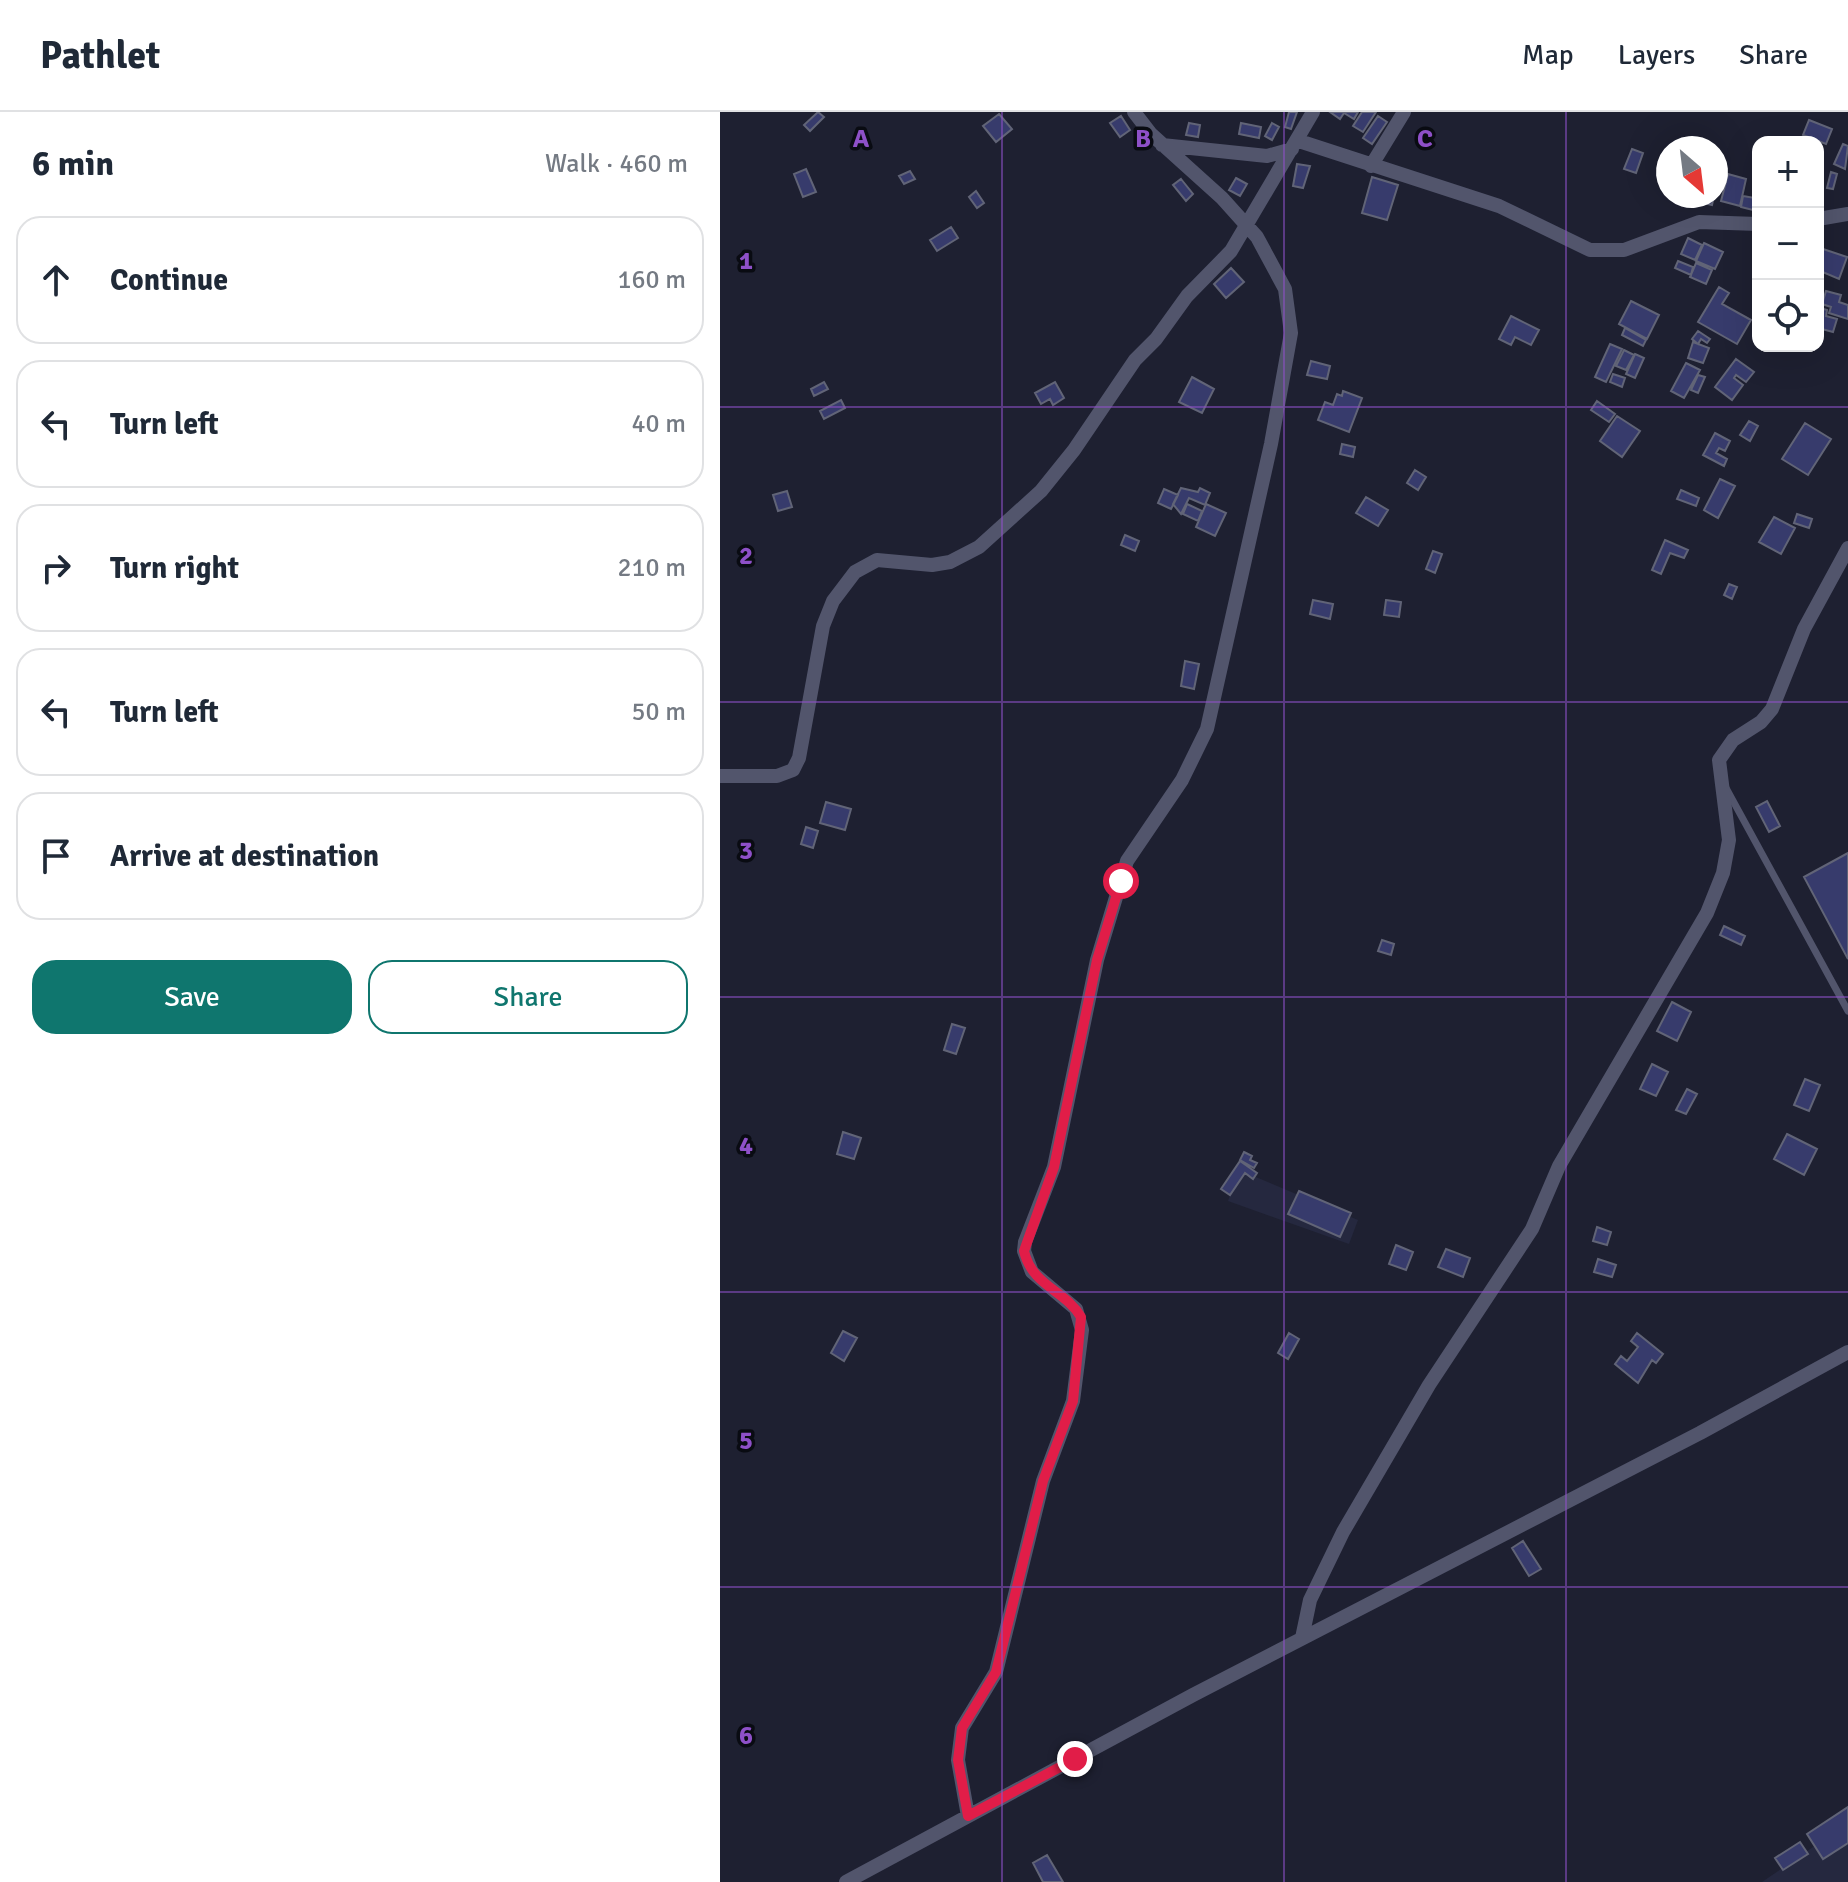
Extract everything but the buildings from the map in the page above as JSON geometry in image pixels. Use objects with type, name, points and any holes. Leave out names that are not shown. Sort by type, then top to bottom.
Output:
[{"type":"street","points":[[968,1816],[958,1760],[962,1728],[996,1672],[1043,1481],[1073,1401],[1082,1330],[1076,1309],[1032,1272],[1024,1251],[1025,1242],[1054,1167],[1097,960],[1127,861],[1182,780],[1207,729],[1291,333],[1285,289],[1246,223],[1162,145],[1134,112]]},
{"type":"street","points":[[720,776],[777,776],[793,770],[799,758],[823,626],[833,601],[855,572],[877,560],[932,565],[950,562],[979,547],[1010,521],[1058,472],[1135,360],[1156,339],[1187,296],[1224,259],[1275,172],[1296,145],[1313,112]]},
{"type":"street","points":[[1371,166],[1380,146],[1404,112]]},
{"type":"street","points":[[1162,145],[1267,156],[1296,145],[1499,206],[1590,250],[1624,250],[1699,222],[1752,224]]},
{"type":"street","points":[[1824,218],[1848,214]]},
{"type":"street","points":[[1302,1638],[1310,1600],[1343,1532],[1429,1385],[1532,1229],[1559,1166],[1707,913],[1723,873],[1729,840],[1719,760],[1724,749],[1761,722],[1772,709],[1804,629],[1848,548]]},
{"type":"street","points":[[846,1882],[1302,1638],[1848,1352]]},
{"type":"lane","points":[[1720,776],[1848,1011]]},
{"type":"shaded area","points":[[1239,1170],[1358,1220],[1349,1244],[1228,1201]]},
{"type":"shaded area","points":[[1848,1823],[1848,1882],[1762,1882]]},
{"type":"route","points":[[1075,1759],[968,1816],[958,1760],[962,1728],[996,1672],[1043,1481],[1073,1401],[1081,1317],[1066,1299],[1040,1282],[1032,1272],[1024,1251],[1059,1148],[1097,960],[1121,881]]}]
